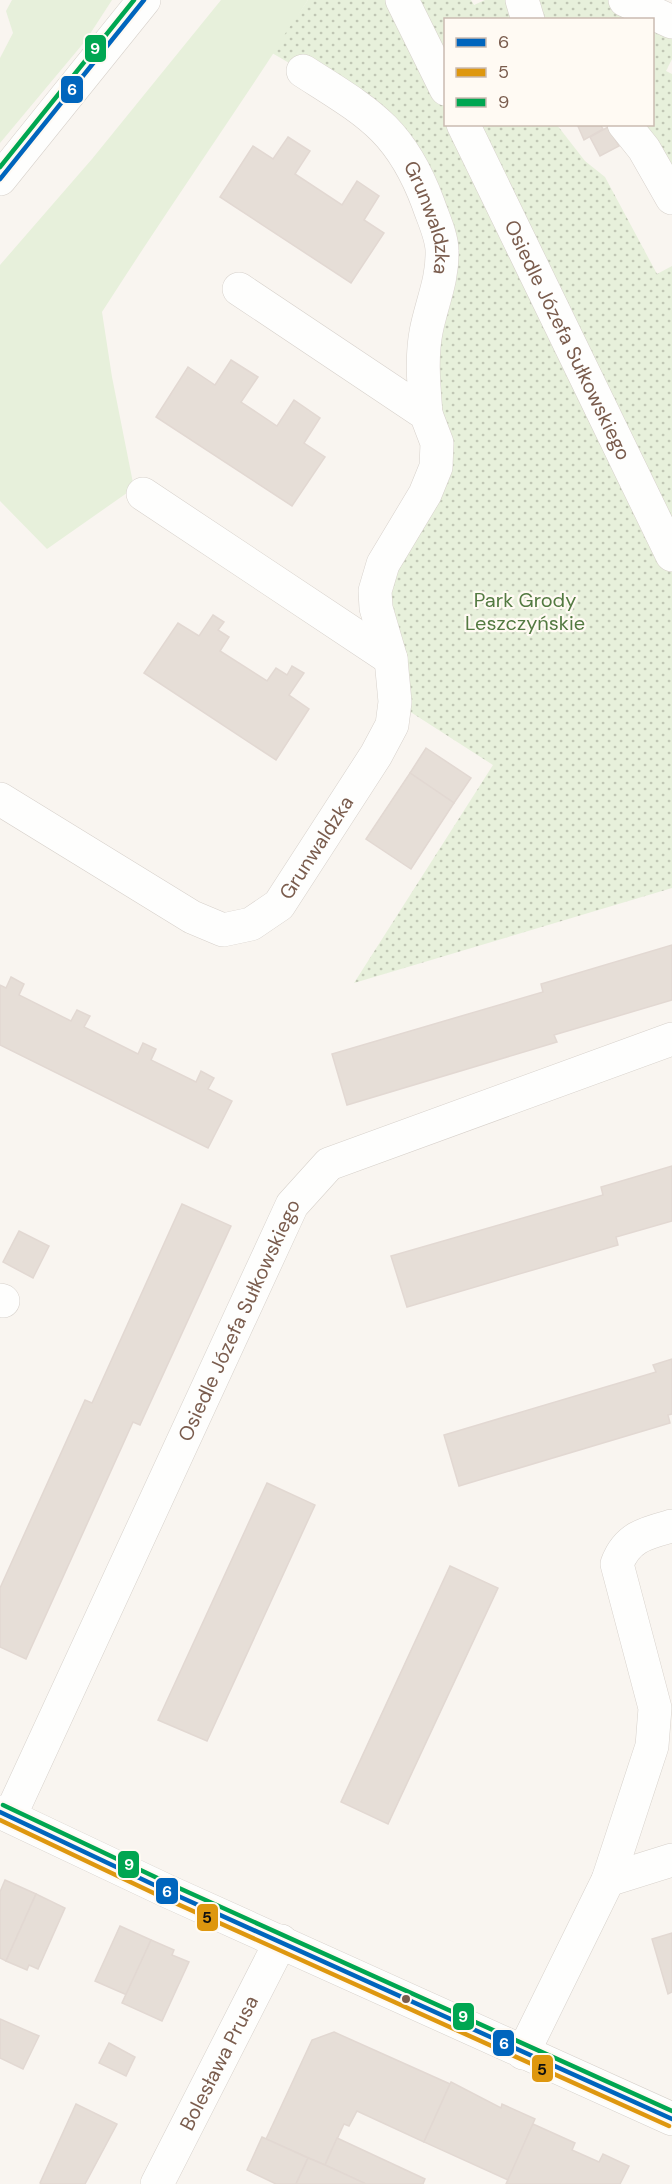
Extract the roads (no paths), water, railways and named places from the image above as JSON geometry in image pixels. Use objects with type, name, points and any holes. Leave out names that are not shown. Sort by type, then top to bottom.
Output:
[{"type":"street","points":[[0,179],[144,0]]},
{"type":"street","points":[[402,0],[444,85]]},
{"type":"street","points":[[522,0],[527,18]]},
{"type":"street","points":[[625,0],[672,22]]},
{"type":"street","name":"Grunwaldzka","points":[[0,799],[192,917],[223,930],[250,924],[279,905],[376,754],[392,725],[395,702],[391,660],[376,608],[375,591],[383,564],[425,494],[436,467],[437,443],[426,414],[424,354],[426,330],[440,277],[442,250],[433,216],[419,180],[400,146],[374,117],[303,71]]},
{"type":"street","name":"Osiedle Józefa Sułkowskiego","points":[[464,126],[672,555]]},
{"type":"street","points":[[626,126],[664,164],[672,198]]},
{"type":"street","points":[[239,289],[426,414]]},
{"type":"street","points":[[143,494],[391,660]]},
{"type":"street","name":"Osiedle Józefa Sułkowskiego","points":[[5,1814],[292,1204],[329,1164],[672,1039]]},
{"type":"street","points":[[523,2053],[608,1880],[643,1781],[656,1728],[655,1708],[617,1564],[628,1543],[644,1534],[672,1526]]},
{"type":"street","points":[[5,1814],[167,1891],[672,2119]]},
{"type":"street","points":[[608,1880],[672,1860]]},
{"type":"street","name":"Bolesława Prusa","points":[[157,2184],[281,1941]]},
{"type":"park label","name":"Park Grody Leszczyńskie","points":[[525,612]]}]
